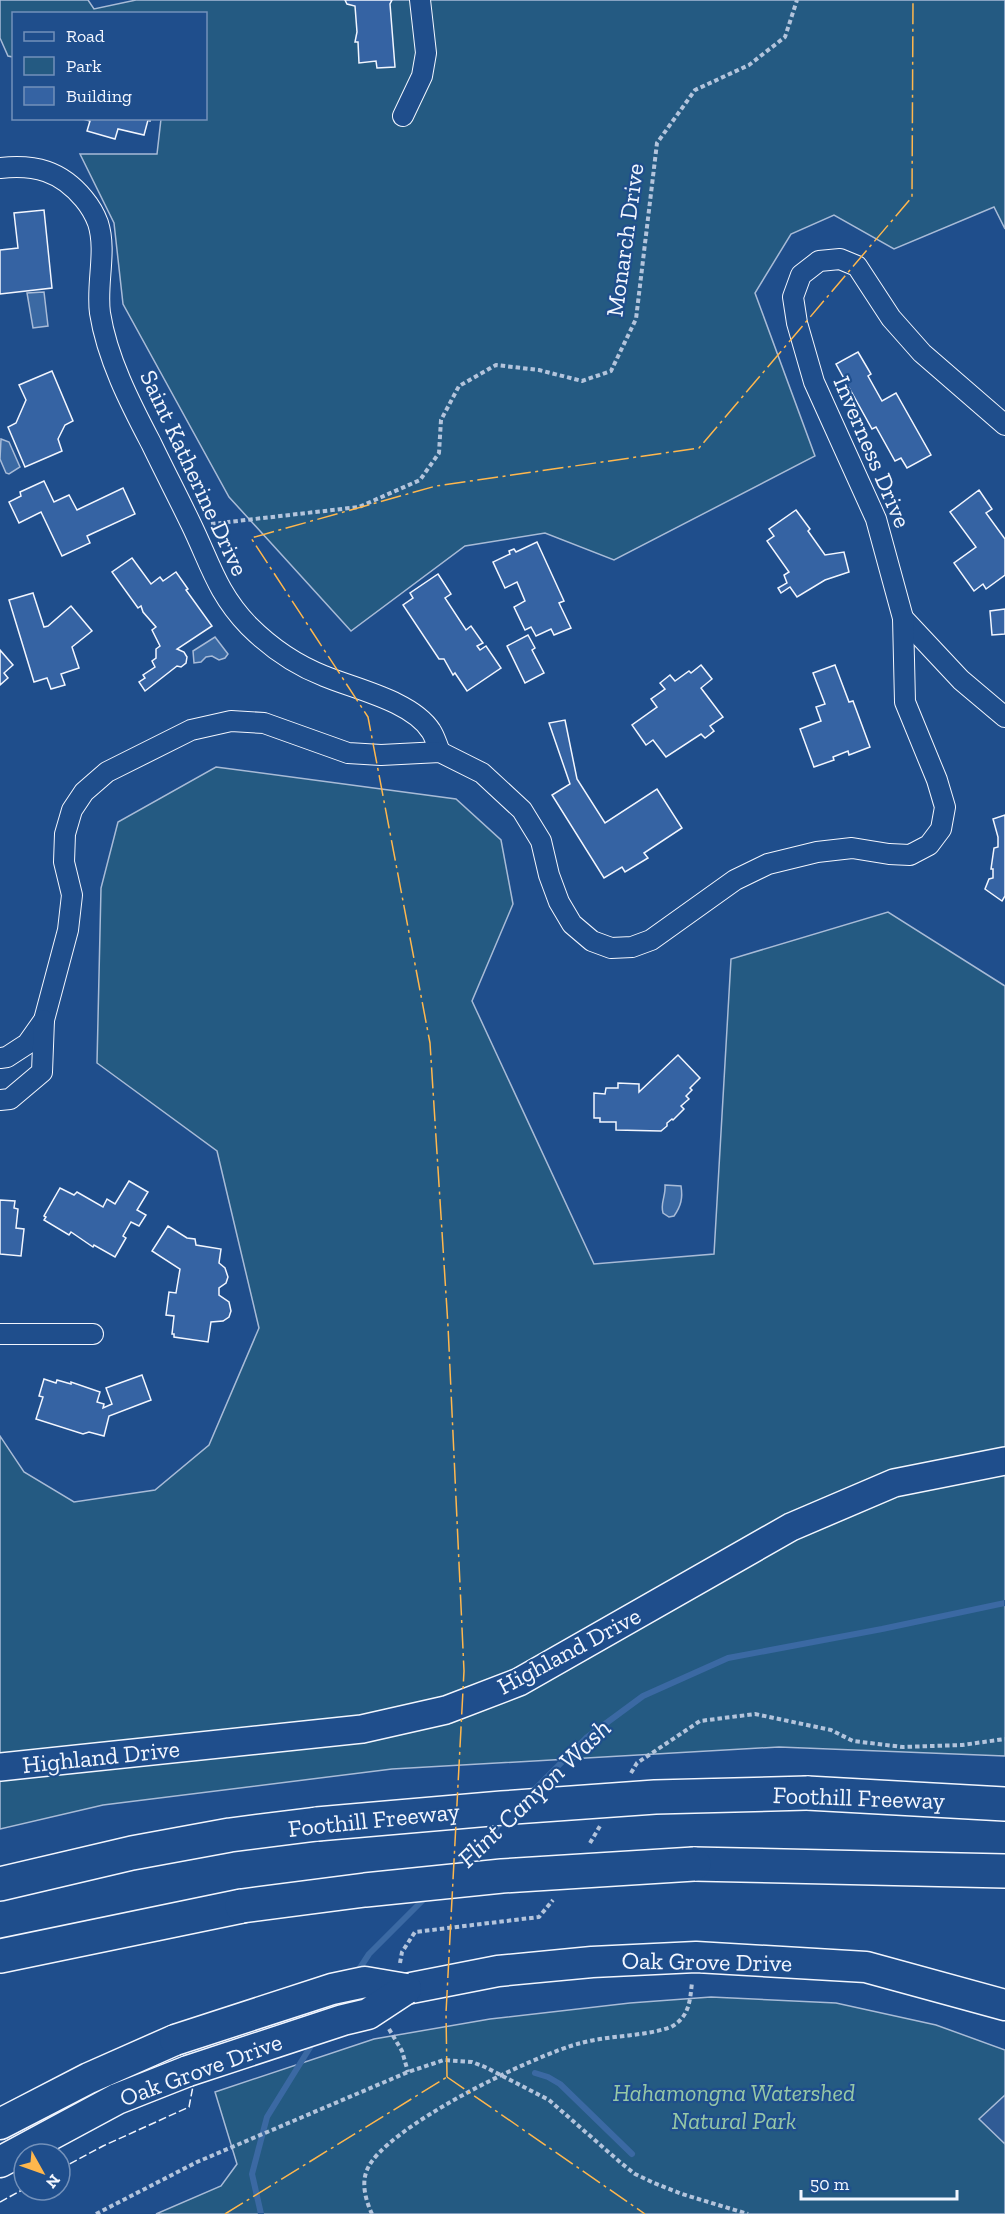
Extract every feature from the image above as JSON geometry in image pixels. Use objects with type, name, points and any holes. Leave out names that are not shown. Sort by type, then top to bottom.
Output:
[{"type":"highway","points":[[807,1793],[1005,1794]]},
{"type":"highway","name":"Foothill Freeway","points":[[0,1884],[132,1853],[230,1835],[317,1824],[502,1808],[644,1798],[807,1793],[1005,1804]]},
{"type":"highway","points":[[0,1956],[242,1906],[502,1876],[694,1864],[1005,1871]]},
{"type":"main road","name":"Oak Grove Drive","points":[[0,2124],[89,2078],[175,2040],[332,1989],[365,1982],[406,1989],[498,1971],[592,1962],[696,1957],[866,1967],[1005,2006]]},
{"type":"main road","name":"Oak Grove Drive","points":[[0,2162],[117,2099],[188,2071],[343,2020],[368,2014],[406,1989]]},
{"type":"main road","points":[[0,2103],[52,2077],[89,2078]]},
{"type":"street","points":[[403,116],[422,76],[426,53],[420,0]]},
{"type":"street","name":"Saint Katherine Drive","points":[[0,168],[18,166],[35,168],[72,184],[98,222],[99,303],[106,341],[141,424],[192,526],[213,576],[229,602],[256,632],[296,663],[323,676],[391,700],[412,713],[430,730],[440,752]]},
{"type":"street","name":"Inverness Drive","points":[[0,1058],[7,1057],[27,1044],[44,1020],[59,968],[69,918],[72,895],[64,862],[65,834],[72,810],[84,792],[107,772],[191,730],[231,721],[264,723],[348,753],[381,755],[440,752],[482,773],[522,810],[541,841],[549,875],[559,902],[572,924],[592,941],[611,948],[632,947],[651,940],[735,880],[768,864],[817,852],[852,848],[910,855],[929,845],[941,829],[945,807],[937,780],[905,702],[903,618],[876,519],[811,372],[797,323],[793,297],[801,275],[819,261],[840,259],[857,266],[891,318],[922,353],[1005,425]]},
{"type":"street","points":[[903,618],[961,680],[1005,717]]},
{"type":"street","points":[[0,1100],[10,1099],[42,1072],[44,1020]]},
{"type":"street","points":[[0,1334],[93,1334]]},
{"type":"street","name":"Highland Drive","points":[[0,1767],[362,1729],[446,1710],[519,1682],[791,1527],[894,1483],[1005,1461]]},
{"type":"path","name":"Monarch Drive","points":[[192,526],[359,507],[420,480],[439,453],[441,420],[459,386],[496,365],[539,370],[582,381],[611,371],[636,319],[657,143],[695,90],[749,65],[785,37],[797,0]]},
{"type":"path","points":[[626,1783],[637,1763],[700,1721],[755,1714],[831,1730],[853,1741],[903,1747],[962,1745],[1005,1738]]},
{"type":"path","points":[[585,1851],[602,1822]]},
{"type":"path","points":[[402,1952],[415,1932],[539,1917],[554,1899]]},
{"type":"path","points":[[372,2214],[364,2186],[366,2170],[376,2154],[387,2143],[414,2124],[501,2074],[581,2043],[663,2030],[677,2024],[687,2013],[689,2007],[696,1957]]},
{"type":"path","points":[[388,2027],[402,2051],[408,2072]]},
{"type":"path","points":[[96,2214],[197,2162],[408,2072],[444,2060],[472,2062],[501,2074],[549,2100],[635,2174],[682,2194],[748,2214]]},
{"type":"green space","points":[[0,0],[88,0],[94,9],[136,0],[1005,0],[1005,229],[994,207],[894,249],[834,215],[791,234],[755,293],[815,456],[614,560],[545,533],[465,546],[351,631],[229,497],[123,304],[114,223],[80,154],[157,154],[161,120],[207,120],[207,12],[12,12],[12,57],[8,56],[0,38]]},
{"type":"green space","points":[[216,767],[456,799],[501,840],[513,904],[472,1001],[594,1264],[714,1254],[731,959],[888,912],[1005,986],[1005,1756],[779,1747],[392,1769],[103,1805],[0,1829],[0,1436],[24,1472],[74,1502],[155,1490],[209,1445],[259,1328],[217,1151],[97,1063],[101,888],[118,822]]},
{"type":"green space","name":"Hahamongna Watershed Natural Park","points":[[711,1997],[836,2003],[936,2025],[1005,2050],[1005,2214],[156,2214],[221,2186],[237,2164],[215,2092],[374,2039],[490,2019],[630,2003]]},
{"type":"shaded area","points":[[44,292],[48,326],[33,328],[27,293]]},
{"type":"shaded area","points":[[1,439],[9,442],[20,467],[9,474],[6,473],[0,459]]},
{"type":"shaded area","points":[[215,637],[228,654],[225,658],[219,660],[212,656],[194,663],[193,651]]},
{"type":"shaded area","points":[[665,1185],[681,1186],[681,1202],[674,1216],[669,1217],[663,1213]]},
{"type":"shaded area","points":[[1005,2095],[1005,2144],[979,2119]]},
{"type":"building","points":[[345,0],[392,0],[390,4],[395,67],[377,68],[376,61],[359,63],[358,42],[355,42],[357,32],[355,6],[347,4]]},
{"type":"building","points":[[87,120],[148,120],[144,135],[118,129],[115,139],[87,131],[90,121]]},
{"type":"building","points":[[44,210],[52,288],[0,294],[0,250],[18,248],[14,213]]},
{"type":"building","points":[[858,352],[871,374],[868,376],[882,401],[896,393],[931,455],[907,468],[901,458],[895,461],[876,427],[872,429],[836,364]]},
{"type":"building","points":[[52,371],[73,421],[65,425],[58,439],[62,451],[25,467],[8,427],[16,423],[26,400],[19,385]]},
{"type":"building","points":[[44,481],[54,502],[69,495],[77,510],[123,488],[135,514],[87,536],[90,543],[62,556],[41,512],[19,523],[9,502],[21,496],[20,492]]},
{"type":"building","points":[[979,490],[992,509],[986,513],[1005,539],[1005,575],[986,589],[983,584],[974,591],[954,563],[976,547],[950,512]]},
{"type":"building","points":[[796,510],[825,555],[844,552],[849,572],[825,580],[797,597],[790,587],[781,593],[778,588],[787,583],[784,575],[789,572],[767,541],[774,536],[769,529]]},
{"type":"building","points":[[537,542],[564,601],[559,603],[571,628],[554,635],[551,629],[536,636],[531,627],[525,630],[514,607],[525,601],[517,582],[505,588],[493,562],[510,554],[509,551],[514,549],[516,552]]},
{"type":"building","points":[[132,558],[151,584],[160,577],[163,581],[176,572],[212,626],[177,649],[184,652],[187,657],[186,663],[181,667],[177,666],[145,691],[139,682],[145,678],[143,675],[155,667],[152,661],[156,658],[156,649],[160,646],[152,630],[156,627],[143,612],[141,606],[138,608],[112,572]]},
{"type":"building","points":[[438,574],[451,594],[445,598],[466,630],[471,626],[483,643],[477,646],[480,650],[486,646],[501,668],[467,691],[455,673],[453,675],[444,659],[439,659],[403,605],[413,598],[410,593]]},
{"type":"building","points":[[33,593],[44,627],[71,606],[92,631],[72,647],[79,668],[61,674],[65,685],[51,689],[47,678],[34,682],[9,600]]},
{"type":"building","points":[[1005,609],[1005,634],[992,635],[990,611]]},
{"type":"building","points":[[528,635],[535,648],[532,650],[544,673],[525,683],[507,646]]},
{"type":"building","points":[[0,650],[13,665],[4,673],[8,678],[0,685]]},
{"type":"building","points":[[701,665],[712,679],[701,688],[723,717],[710,726],[714,731],[705,738],[701,734],[666,757],[653,740],[646,745],[632,725],[657,707],[651,699],[665,689],[660,683],[670,675],[675,681]]},
{"type":"building","points":[[835,665],[849,702],[853,701],[870,747],[849,755],[848,751],[833,757],[834,760],[814,767],[800,729],[821,721],[816,707],[825,704],[813,673]]},
{"type":"building","points":[[565,720],[577,779],[605,823],[657,789],[682,828],[644,853],[648,858],[625,872],[622,867],[604,878],[552,795],[570,784],[549,723]]},
{"type":"building","points":[[1005,815],[1005,896],[1002,901],[985,889],[989,879],[993,878],[993,869],[991,869],[994,848],[998,847],[993,819]]},
{"type":"building","points":[[678,1055],[700,1078],[690,1088],[692,1090],[686,1096],[689,1099],[681,1106],[684,1109],[661,1131],[616,1130],[616,1122],[600,1122],[600,1118],[594,1118],[594,1093],[605,1094],[606,1088],[618,1088],[618,1083],[639,1084],[639,1092]]},
{"type":"building","points":[[129,1181],[148,1192],[137,1210],[146,1215],[139,1226],[131,1222],[123,1236],[126,1238],[115,1257],[94,1245],[93,1247],[71,1232],[69,1235],[44,1220],[60,1188],[74,1195],[77,1192],[103,1207],[107,1199],[115,1204]]},
{"type":"building","points":[[0,1200],[15,1201],[14,1208],[18,1209],[16,1228],[24,1229],[21,1256],[0,1254]]},
{"type":"building","points":[[168,1226],[187,1238],[195,1239],[196,1245],[221,1249],[219,1263],[225,1268],[228,1277],[226,1283],[219,1288],[219,1295],[229,1302],[231,1311],[229,1317],[223,1321],[211,1322],[208,1342],[174,1337],[172,1334],[174,1316],[166,1315],[169,1292],[176,1293],[180,1269],[152,1251]]},
{"type":"building","points":[[142,1375],[151,1400],[109,1416],[104,1436],[89,1432],[83,1434],[36,1419],[43,1397],[39,1396],[44,1379],[56,1383],[57,1380],[71,1384],[71,1382],[100,1392],[97,1402],[104,1404],[103,1408],[112,1404],[106,1388]]},
{"type":"waterway","name":"Flint Canyon Wash","points":[[531,1793],[586,1738],[643,1696],[728,1658],[1005,1603]]},
{"type":"waterway","name":"Flint Canyon Wash","points":[[455,1869],[505,1819]]},
{"type":"waterway","name":"Flint Canyon Wash","points":[[356,1974],[369,1954],[428,1895]]},
{"type":"waterway","name":"Flint Canyon Wash","points":[[261,2214],[252,2174],[267,2117],[314,2041]]},
{"type":"waterway","points":[[535,2073],[560,2084],[632,2154]]},
{"type":"fence","points":[[72,2163],[189,2107],[193,2086]]},
{"type":"fence","points":[[0,2202],[12,2196]]},
{"type":"power","points":[[447,2077],[446,2013],[464,1671],[448,1326],[430,1043],[368,717],[251,538],[436,486],[699,448],[912,197],[913,0]]},
{"type":"power","points":[[447,2077],[645,2214]]},
{"type":"power","points":[[225,2214],[447,2077]]}]
